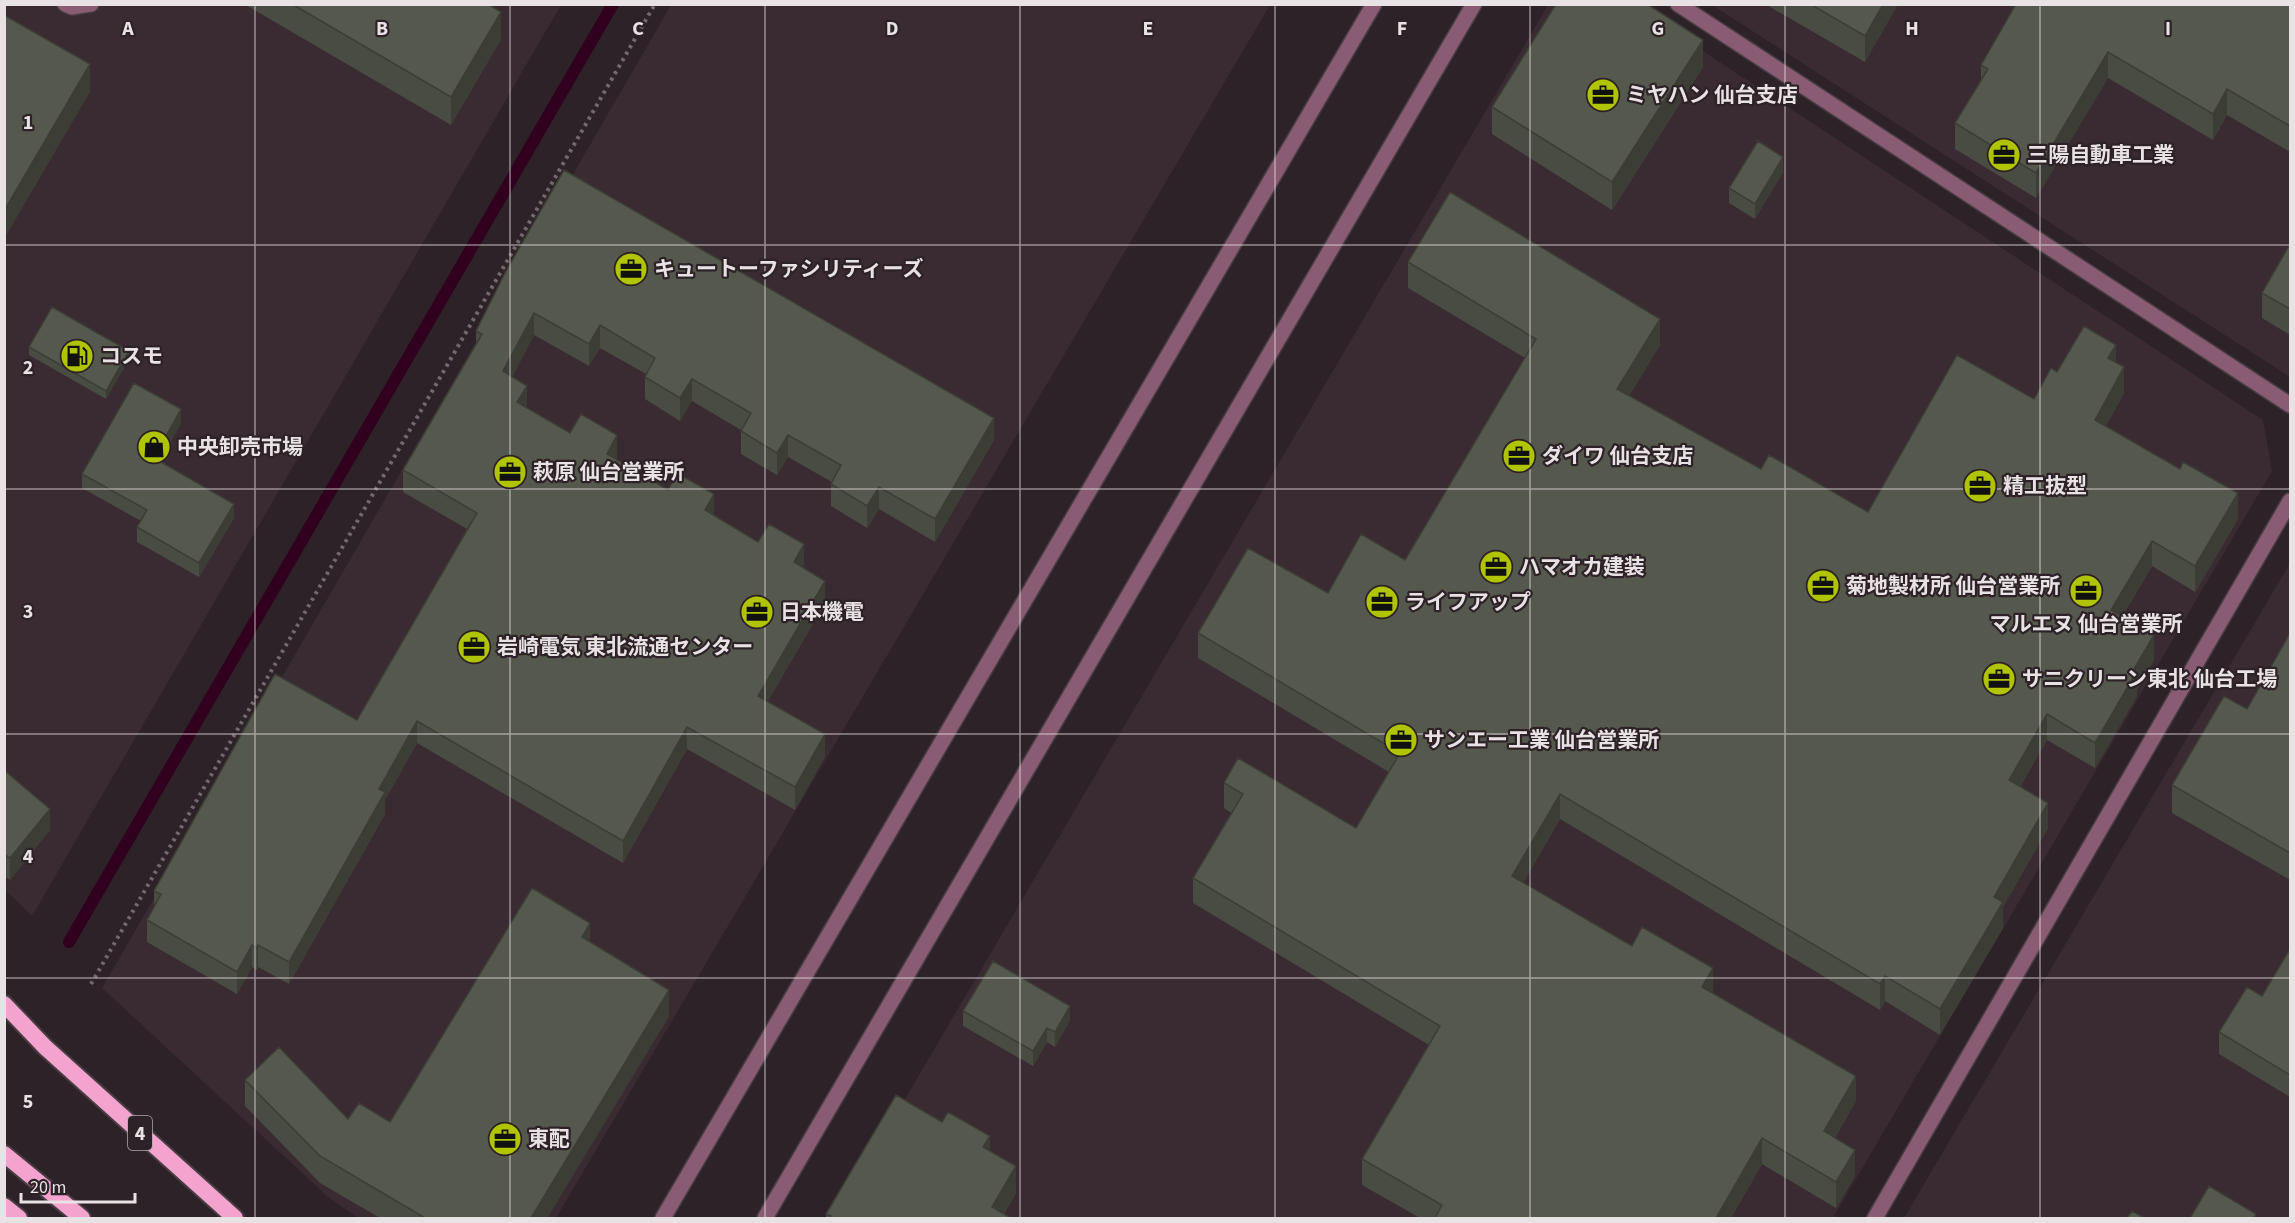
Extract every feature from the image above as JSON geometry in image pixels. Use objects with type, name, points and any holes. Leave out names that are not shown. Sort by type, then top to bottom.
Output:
[{"type":"highway","name":"4","points":[[4,1005],[45,1047],[235,1218]]},
{"type":"highway","points":[[4,1154],[82,1218]]},
{"type":"highway","points":[[4,1206],[19,1218]]},
{"type":"street","points":[[65,4],[72,7],[91,4]]},
{"type":"street","points":[[663,1218],[1374,4]]},
{"type":"street","points":[[765,1218],[1474,4]]},
{"type":"street","points":[[1678,4],[2290,405]]},
{"type":"street","points":[[1875,1218],[2290,501]]},
{"type":"path","points":[[91,984],[655,4]]},
{"type":"shaded area","name":"中央卸売市場","points":[[4,5],[561,5],[32,916],[4,889]]},
{"type":"shaded area","points":[[671,5],[1270,5],[556,1218],[358,1218],[328,1197],[102,988]]},
{"type":"shaded area","points":[[1548,5],[1633,5],[2263,420],[2272,471],[1833,1218],[835,1218]]},
{"type":"shaded area","points":[[1712,5],[2290,5],[2290,377]]},
{"type":"shaded area","points":[[2290,563],[2290,1218],[1904,1218]]},
{"type":"building","points":[[292,4],[488,4],[501,12],[451,97]]},
{"type":"building","points":[[1556,4],[1647,4],[1703,40],[1612,182],[1492,107]]},
{"type":"building","points":[[1810,4],[1883,4],[1865,36]]},
{"type":"building","points":[[2016,4],[2290,4],[2290,126],[2227,89],[2213,114],[2108,52],[2036,173],[1955,123],[1988,69],[1981,65]]},
{"type":"building","points":[[4,15],[90,64],[4,211]]},
{"type":"building","points":[[1758,141],[1783,157],[1755,204],[1729,188]]},
{"type":"building","points":[[564,170],[994,418],[935,519],[879,487],[867,506],[831,484],[841,465],[788,435],[777,453],[741,431],[751,413],[692,379],[680,398],[645,377],[655,358],[600,325],[589,344],[534,313],[503,371],[527,386],[517,402],[570,433],[581,414],[617,435],[607,454],[668,490],[677,473],[714,494],[705,510],[758,542],[769,524],[804,544],[794,562],[825,581],[758,696],[825,734],[795,787],[687,727],[623,841],[417,721],[379,789],[385,792],[289,962],[258,945],[257,948],[252,945],[237,972],[147,920],[161,894],[154,891],[275,674],[357,720],[477,513],[403,470],[482,334],[476,331],[506,271]]},
{"type":"building","points":[[1450,192],[1660,319],[1617,389],[1761,469],[1769,455],[1868,512],[1957,355],[2034,399],[2051,368],[2057,372],[2084,326],[2116,345],[2108,358],[2124,367],[2095,420],[2180,469],[2183,462],[2238,493],[2195,566],[2152,541],[2111,610],[2154,635],[2134,669],[2137,671],[2095,743],[2047,714],[2009,780],[2048,803],[1994,897],[2003,902],[1940,1009],[1885,976],[1880,984],[1560,794],[1512,876],[1632,946],[1642,927],[1713,968],[1702,987],[1856,1076],[1824,1131],[1855,1150],[1836,1182],[1762,1138],[1716,1218],[1435,1218],[1442,1205],[1362,1159],[1440,1026],[1193,878],[1243,794],[1224,783],[1238,758],[1356,828],[1400,753],[1198,633],[1248,548],[1328,593],[1361,534],[1405,560],[1536,339],[1408,262]]},
{"type":"building","points":[[2290,244],[2290,309],[2262,293]]},
{"type":"building","points":[[52,307],[129,351],[106,391],[29,347]]},
{"type":"building","points":[[134,383],[181,409],[154,458],[234,504],[199,563],[137,527],[147,510],[82,474]]},
{"type":"building","points":[[2290,633],[2290,853],[2172,785],[2224,696],[2247,709]]},
{"type":"building","points":[[4,770],[50,809],[10,858],[4,854]]},
{"type":"building","points":[[532,888],[590,923],[582,937],[669,990],[531,1218],[425,1218],[320,1156],[245,1080],[279,1047],[348,1119],[359,1103],[390,1122]]},
{"type":"building","points":[[2290,949],[2290,1075],[2219,1032],[2247,987],[2262,996]]},
{"type":"building","points":[[993,961],[1070,1006],[1055,1032],[1047,1028],[1033,1051],[963,1011]]},
{"type":"building","points":[[896,1095],[942,1122],[948,1112],[990,1136],[983,1147],[1016,1166],[992,1207],[1011,1218],[829,1218],[831,1216],[826,1214]]},
{"type":"building","points":[[2209,1186],[2256,1214],[2254,1218],[2190,1218]]},
{"type":"building","points":[[2132,1211],[2145,1218],[2127,1218]]},
{"type":"waterway","points":[[69,942],[613,4]]},
{"type":"place","name":"ミヤハン 仙台支店","points":[[1603,95]]},
{"type":"place","name":"三陽自動車工業","points":[[2004,155]]},
{"type":"place","name":"キュートーファシリティーズ","points":[[631,269]]},
{"type":"place","name":"コスモ","points":[[77,356]]},
{"type":"place","name":"中央卸売市場","points":[[154,447]]},
{"type":"place","name":"ダイワ 仙台支店","points":[[1519,456]]},
{"type":"place","name":"萩原 仙台営業所","points":[[510,472]]},
{"type":"place","name":"精工抜型","points":[[1980,486]]},
{"type":"place","name":"ハマオカ建装","points":[[1496,567]]},
{"type":"place","name":"菊地製材所 仙台営業所","points":[[1823,586]]},
{"type":"place","name":"マルエヌ 仙台営業所","points":[[2086,591]]},
{"type":"place","name":"ライフアップ","points":[[1382,602]]},
{"type":"place","name":"日本機電","points":[[757,612]]},
{"type":"place","name":"岩崎電気 東北流通センター","points":[[474,647]]},
{"type":"place","name":"サニクリーン東北 仙台工場","points":[[1999,679]]},
{"type":"place","name":"サンエー工業 仙台営業所","points":[[1401,740]]},
{"type":"place","name":"東配","points":[[505,1139]]}]
